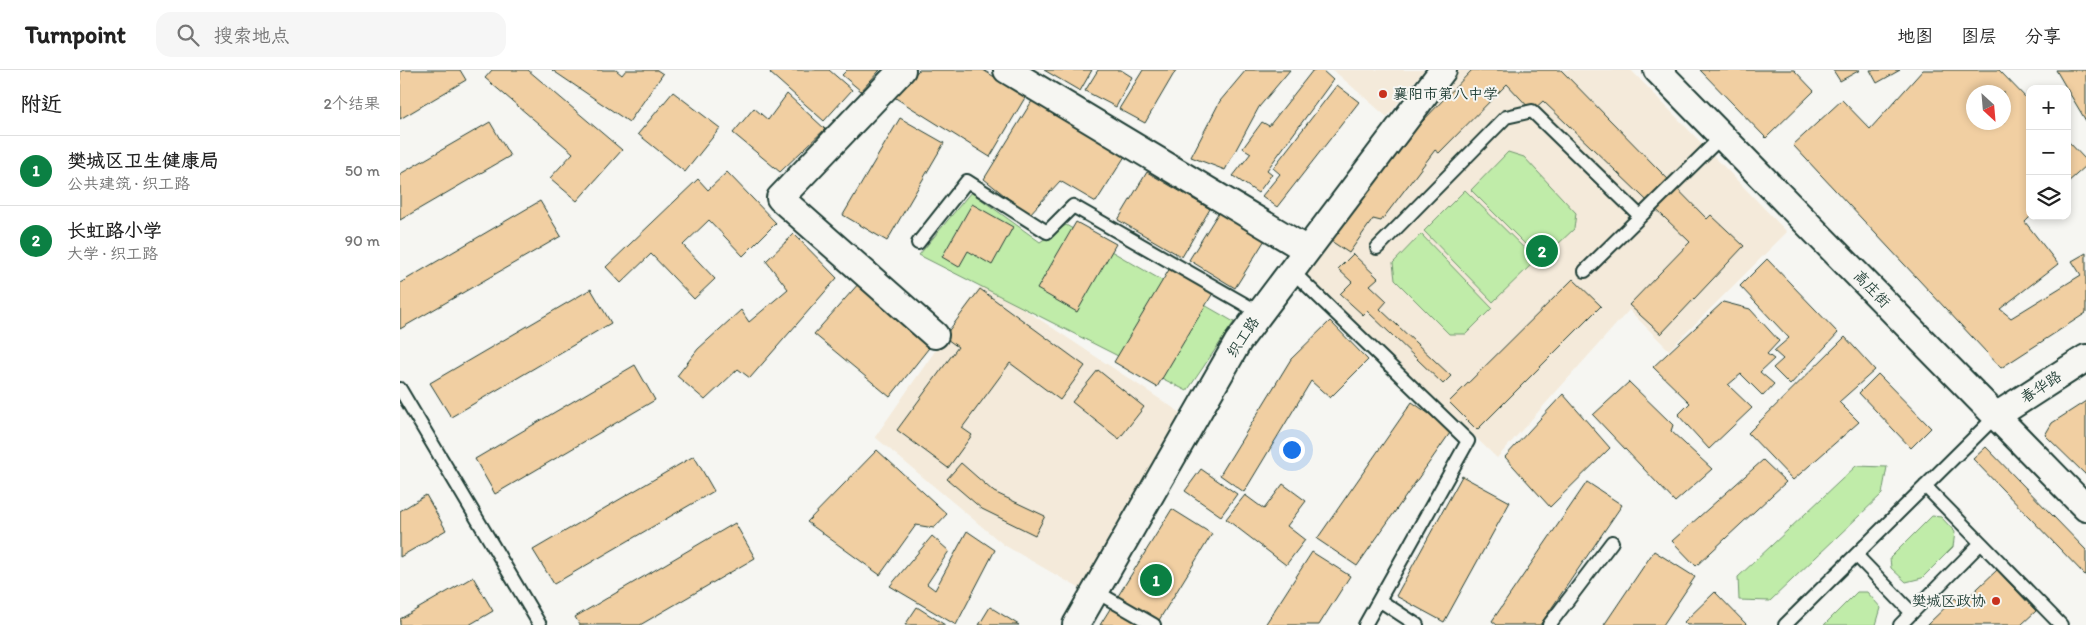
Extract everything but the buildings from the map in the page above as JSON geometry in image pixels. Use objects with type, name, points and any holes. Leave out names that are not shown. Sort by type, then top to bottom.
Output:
[{"type":"street","points":[[902,70],[780,198],[935,335]]},
{"type":"street","points":[[1008,70],[1307,250]]},
{"type":"street","name":"织工路","points":[[1076,625],[1238,342],[1443,70]]},
{"type":"street","name":"高庄街","points":[[1658,70],[2086,508]]},
{"type":"street","name":"春华路","points":[[1996,416],[2086,358]]},
{"type":"lane","points":[[1378,248],[1506,117],[1532,111],[1640,216]]},
{"type":"lane","points":[[1585,271],[1722,136]]},
{"type":"lane","points":[[918,243],[967,181],[1047,232],[1073,206],[1260,313]]},
{"type":"lane","points":[[1292,271],[1468,441],[1365,625]]},
{"type":"lane","points":[[400,389],[540,625]]},
{"type":"lane","points":[[1785,625],[1996,416]]},
{"type":"lane","points":[[1925,486],[2061,625]]},
{"type":"lane","points":[[1549,625],[1612,542]]},
{"type":"lane","points":[[1900,625],[1981,543]]},
{"type":"lane","points":[[1856,555],[1912,613]]},
{"type":"lane","points":[[1095,591],[1154,625]]},
{"type":"lane","points":[[1379,600],[1418,625]]},
{"type":"shaded area","name":"襄阳市第八中学","points":[[1333,70],[1424,70],[1387,117]]},
{"type":"shaded area","points":[[1456,70],[1631,70],[1787,232],[1669,350],[1629,310],[1497,458],[1303,271]]},
{"type":"shaded area","points":[[983,282],[1187,417],[1084,591],[1004,545],[875,437]]},
{"type":"green space","points":[[1508,152],[1524,157],[1576,213],[1574,229],[1541,260],[1471,190]]},
{"type":"green space","points":[[1465,190],[1536,260],[1493,302],[1424,231]]},
{"type":"green space","points":[[971,192],[1040,242],[1066,225],[1234,322],[1187,391],[919,255]]},
{"type":"green space","points":[[1421,234],[1492,308],[1466,334],[1449,334],[1395,280],[1393,263]]},
{"type":"green space","points":[[1856,466],[1887,467],[1882,494],[1770,601],[1739,600],[1738,577]]},
{"type":"green space","points":[[1932,516],[1941,517],[1955,532],[1953,547],[1922,578],[1906,582],[1891,568],[1890,558]]},
{"type":"green space","points":[[1857,592],[1867,592],[1881,608],[1876,625],[1824,625]]},
{"type":"place","name":"襄阳市第八中学","points":[[1383,94]]},
{"type":"place","name":"长虹路小学","points":[[1542,251]]},
{"type":"place","name":"樊城区卫生健康局","points":[[1156,580]]},
{"type":"place","name":"樊城区政协","points":[[1996,601]]}]
